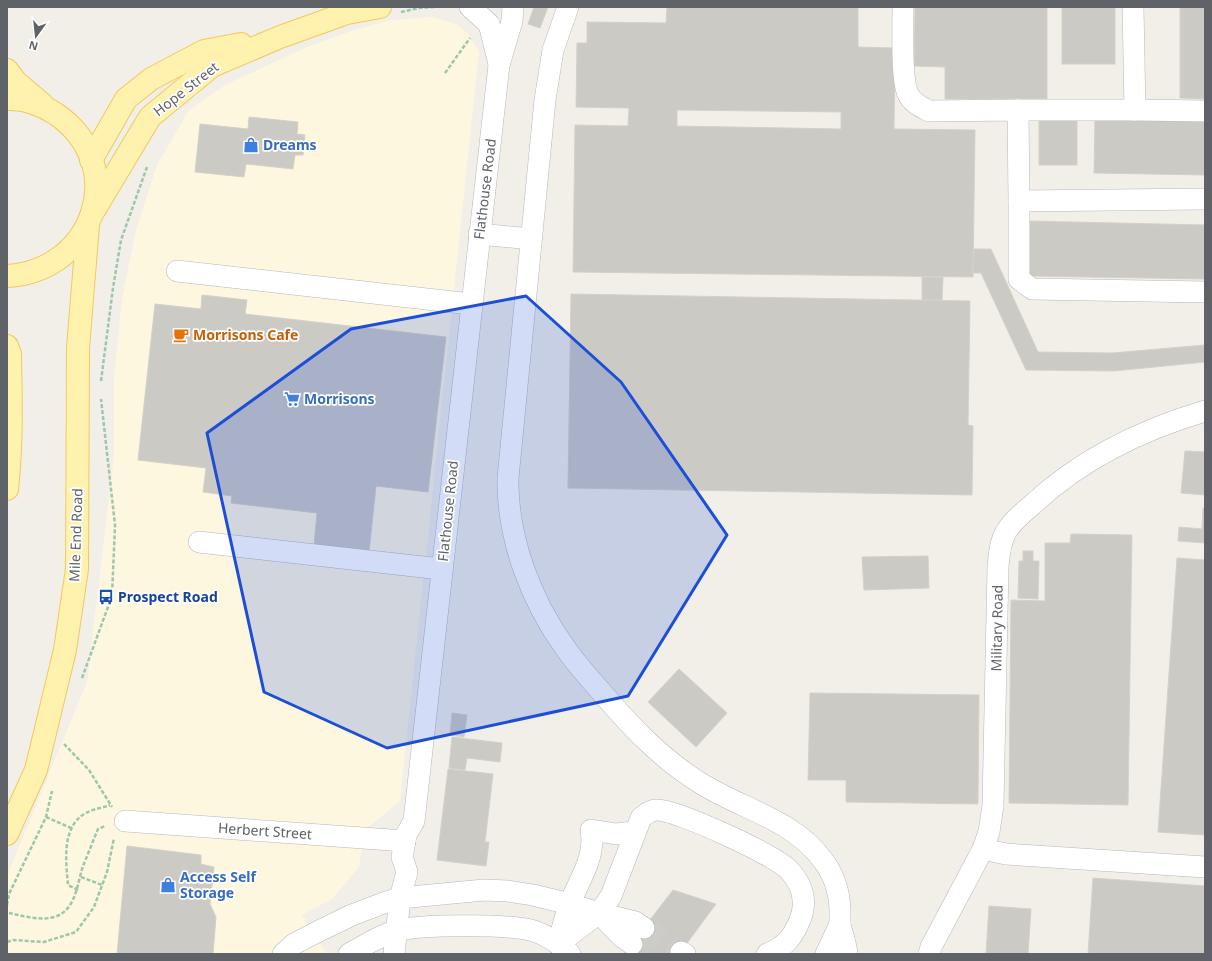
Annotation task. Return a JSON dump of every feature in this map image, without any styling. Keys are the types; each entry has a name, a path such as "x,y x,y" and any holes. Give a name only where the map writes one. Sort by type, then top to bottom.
{"main road":[{"name":"Hope Street","path":"7,276 21,275 40,270 58,261 73,248 150,117 212,66 280,37 346,13 389,10"},
{"name":"Hope Street","path":"91,160 126,99 151,79 204,51 280,37"},
{"name":"Mile End Road","path":"7,70 16,82 75,130 84,144 91,160 95,178 78,348 77,569 65,650 36,770 7,834"},
{"path":"7,99 30,102 49,109"},
{"path":"7,346 10,354 11,409 10,460 7,489"}],"street":[{"path":"470,7 489,24 500,65"},
{"path":"500,65 512,21 513,7"},
{"path":"568,7 557,37 549,72 531,239 508,487 516,539 533,592 555,632 574,661 616,709 656,750 671,763 703,785 788,828 818,854 831,874 838,892 840,924 846,943 847,954"},
{"path":"903,7 905,80 908,94 918,106 929,111 1135,110 1205,112"},
{"path":"1133,7 1135,110"},
{"name":"Flathouse Road","path":"394,954 400,898 406,872 402,857 406,835 414,821 471,304 500,65"},
{"path":"1018,110 1019,279 1032,288 1205,292"},
{"path":"1019,201 1205,199"},
{"path":"479,234 531,239"},
{"path":"177,271 471,304"},
{"name":"Military Road","path":"928,952 983,849 989,832 993,806 998,573 1000,553 1005,534 1012,524 1047,492 1103,453 1161,425 1205,411"},
{"path":"199,542 441,569"},
{"path":"567,951 599,913 611,896 634,832 641,818 648,812 655,810 664,811 714,830 783,865 794,877 804,894 803,911 789,941 779,950 768,954"},
{"name":"Herbert Street","path":"121,821 405,840"},
{"path":"567,951 570,904 592,855 593,841 591,830 603,833 634,832"},
{"path":"983,849 1006,854 1205,867"},
{"path":"283,954 294,944 352,915 400,898 473,891 495,890 523,893 570,904 634,922 644,928"},
{"path":"599,913 632,944"},
{"path":"826,954 840,924"},
{"path":"349,954 396,931 439,926 519,928 534,931 567,951"}],"path":[{"path":"389,10 434,7"},
{"path":"445,73 471,37 472,31"},
{"path":"101,382 113,288 121,240 149,162"},
{"path":"81,680 112,596 115,525 101,398"},
{"path":"62,751 66,737"},
{"path":"7,942 13,940 44,942 76,932 94,907 107,872 121,821 125,813 116,812 110,805 89,770 64,744"},
{"path":"7,905 10,894 46,817 53,788"},
{"path":"78,890 68,885 66,868 68,837 71,828 85,813 110,805"},
{"path":"46,817 71,828"},
{"path":"9,913 39,918 55,917 66,910 78,890 83,868 98,829 121,821"},
{"path":"81,877 102,885"}],"highlighted area":[{"path":"526,296 621,382 727,535 628,696 387,748 264,692 207,433 351,329"}],"shaded area":[{"path":"432,17 456,24 467,33 479,52 400,801 365,830 359,867 332,899 302,915 327,954 7,954 7,876 87,682 114,456 114,377 122,298 136,230 157,165 189,110 227,84 312,45 357,29 392,20"}],"building":[{"path":"534,7 548,7 540,28 528,24"},
{"path":"667,7 858,7 858,47 895,48 894,129 975,130 973,277 573,272 575,125 628,126 629,108 576,107 577,43 587,43 587,22 666,23","holes":["677,110 841,112 841,129 677,126"]},
{"path":"915,7 1047,7 1047,99 945,99 945,67 914,66"},
{"path":"1062,7 1115,7 1115,64 1062,64"},
{"path":"1180,7 1205,7 1205,99 1180,98"},
{"path":"1095,116 1205,117 1205,175 1094,173"},
{"name":"Dreams","path":"249,117 298,122 297,134 305,135 303,155 295,155 293,169 246,164 244,177 195,172 200,124 248,129"},
{"path":"1039,118 1077,118 1077,165 1039,165"},
{"path":"1029,221 1205,225 1205,279 1028,276"},
{"path":"974,249 991,249 1038,352 1112,353 1205,345 1205,362 1114,371 1026,370 981,273 973,273"},
{"path":"922,277 943,277 942,300 922,300"},
{"path":"571,294 970,301 968,425 973,426 972,495 568,488"},
{"name":"Morrisons","path":"202,295 247,300 245,314 446,337 428,492 376,486 369,552 314,546 317,513 231,503 232,496 203,492 206,468 138,460 155,304 201,309"},
{"path":"1185,451 1205,452 1205,495 1181,493"},
{"path":"1203,508 1205,508 1205,543 1178,541 1179,527 1202,529"},
{"path":"1071,534 1132,535 1128,805 1009,803 1011,600 1045,601 1045,543 1070,543"},
{"path":"1023,551 1033,551 1033,561 1039,561 1038,599 1018,598 1019,561 1023,561"},
{"path":"928,556 929,588 864,590 862,557"},
{"path":"1177,558 1205,560 1205,835 1158,832"},
{"path":"679,669 727,713 696,747 648,702"},
{"path":"810,693 979,695 978,804 846,802 846,780 808,780"},
{"path":"452,713 467,715 464,737 450,735"},
{"path":"452,737 502,743 500,762 467,758 465,770 449,768"},
{"path":"448,769 493,774 485,842 489,842 486,866 437,860"},
{"name":"Access Self Storage","path":"127,846 201,855 201,864 214,867 210,904 216,917 213,954 117,954"},
{"path":"1093,878 1205,886 1205,954 1088,954"},
{"path":"673,890 716,904 679,954 624,954"},
{"path":"989,906 1031,909 1028,954 986,954"}],"tunnel":[{"path":"644,928 681,952"},
{"path":"632,944 644,954"}],"place":[{"name":"Dreams","path":"251,145"},
{"name":"Morrisons Cafe","path":"181,335"},
{"name":"Morrisons","path":"292,399"},
{"name":"Prospect Road","path":"106,597"},
{"name":"Access Self Storage","path":"168,885"}]}
